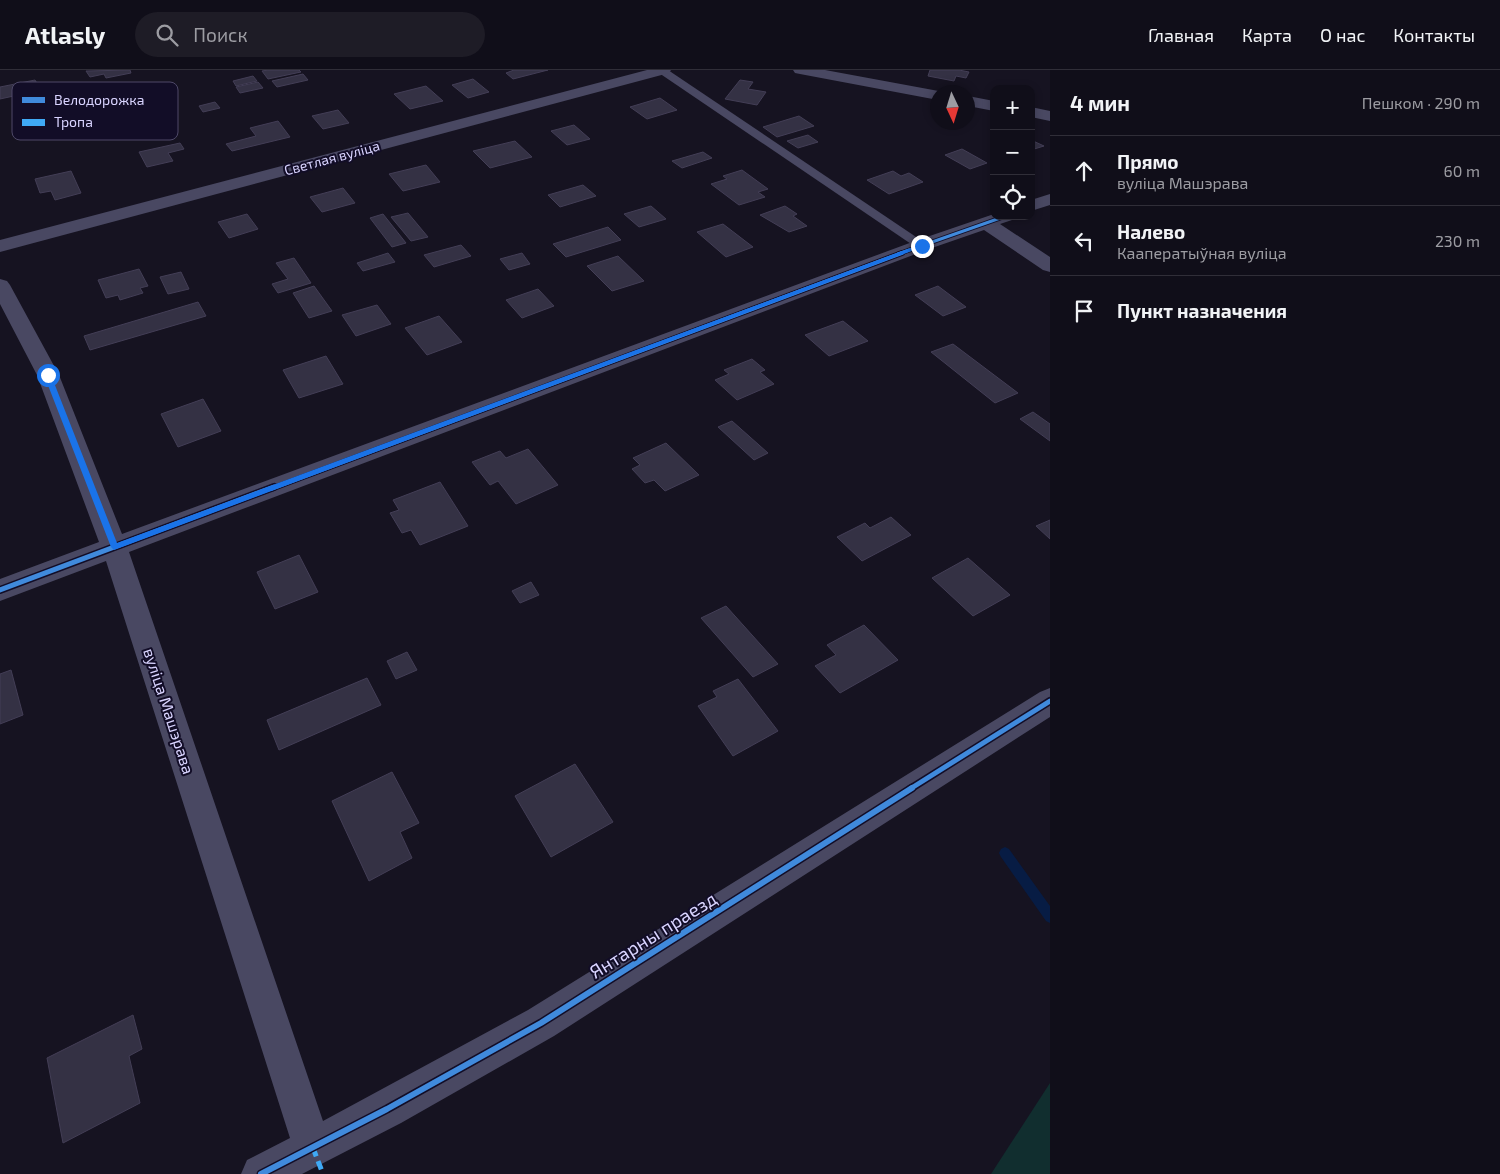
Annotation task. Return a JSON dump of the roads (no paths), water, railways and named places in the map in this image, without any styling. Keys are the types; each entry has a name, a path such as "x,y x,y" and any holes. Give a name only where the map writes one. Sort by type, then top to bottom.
{"street":[{"name":"Светлая вуліца","path":"0,246 664,70"},
{"path":"800,70 930,94"},
{"path":"975,102 990,105"},
{"path":"1035,113 1050,116"},
{"path":"1035,205 1050,199"},
{"path":"0,590 922,246 997,220 1050,266"},
{"name":"вуліца Машэрава","path":"0,285 48,375 114,547 313,1148"},
{"name":"Янтарны праезд","path":"261,1174 387,1110 540,1024 1050,701"}],"lane":[{"path":"664,70 922,246"}],"waterway":[{"path":"1005,853 1050,917"}]}
